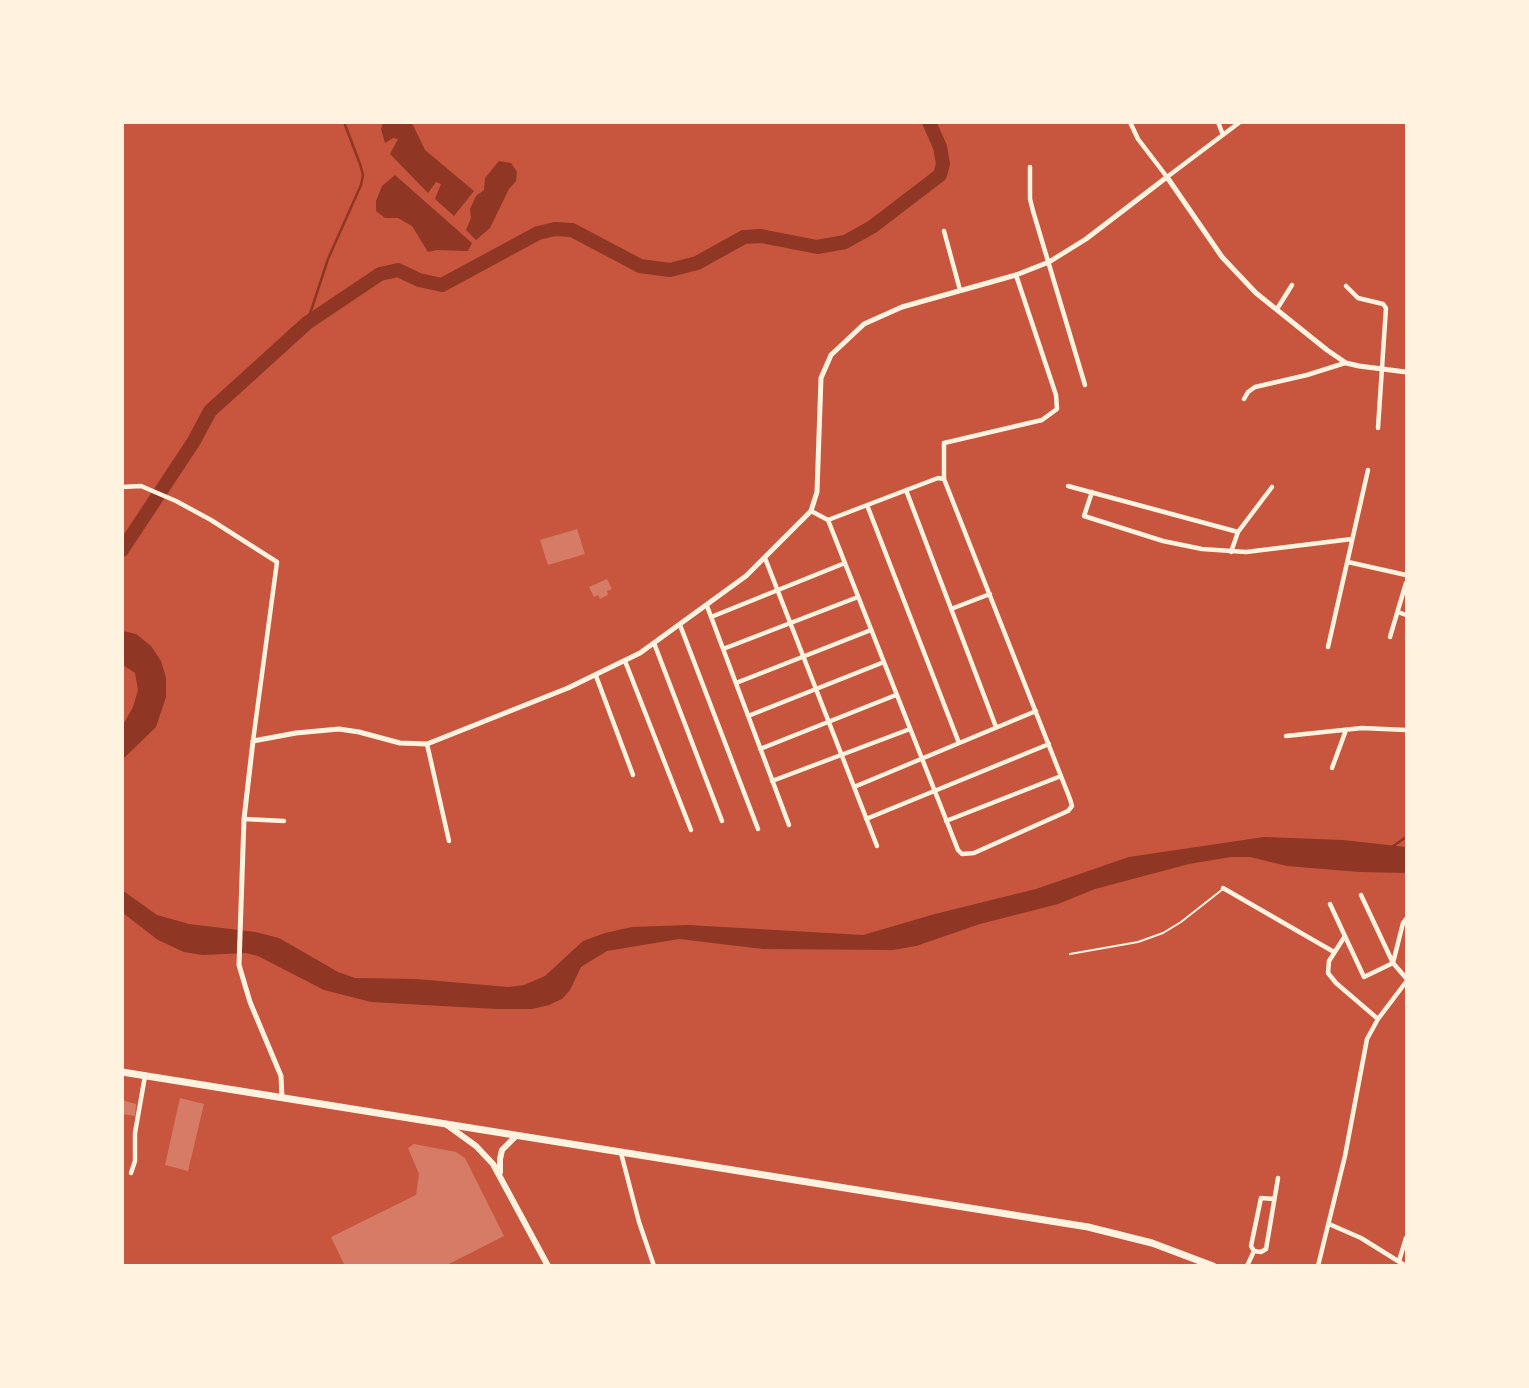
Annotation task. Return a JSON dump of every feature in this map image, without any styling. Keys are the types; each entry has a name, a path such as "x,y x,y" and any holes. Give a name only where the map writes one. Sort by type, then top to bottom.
{"highway":[{"path":"122,1072 1088,1227 1152,1243 1209,1265"}],"main road":[{"path":"447,1125 476,1146 500,1174 548,1265"},
{"path":"500,1174 502,1150 516,1136"}],"street":[{"path":"1130,122 1138,139 1234,271 1346,363"},
{"path":"1218,122 1224,135"},
{"path":"253,741 340,729 400,743 427,744 625,662 707,606 765,558 811,511 817,492 821,378 831,355 855,331 872,319 902,307 1016,275 1049,262 1086,239 1240,122"},
{"path":"1030,167 1030,199 1085,385"},
{"path":"944,231 960,290"},
{"path":"811,511 828,520 958,850 962,854 974,853 1071,809 1049,744 944,479 944,443 1042,420 1057,409 1056,395 1016,275"},
{"path":"1277,309 1292,285"},
{"path":"1346,286 1358,298 1383,304 1386,308 1378,428"},
{"path":"1244,399 1248,391 1255,387 1346,363 1406,372"},
{"path":"1328,647 1368,470"},
{"path":"828,520 938,478 944,479"},
{"path":"1068,486 1238,532"},
{"path":"122,487 145,487 176,501 276,562 244,819 239,956 244,987 281,1076 282,1098"},
{"path":"1231,552 1238,532 1272,487"},
{"path":"906,490 996,727"},
{"path":"1092,492 1084,516 1163,541 1202,550 1260,551 1352,539"},
{"path":"867,505 959,743"},
{"path":"765,558 877,846"},
{"path":"1348,562 1406,575"},
{"path":"711,617 845,563"},
{"path":"1390,637 1406,583"},
{"path":"951,609 990,594"},
{"path":"723,649 858,597"},
{"path":"707,606 789,825"},
{"path":"1398,612 1406,615"},
{"path":"680,625 758,829"},
{"path":"736,683 871,630"},
{"path":"654,643 722,821"},
{"path":"625,662 691,830"},
{"path":"748,716 884,662"},
{"path":"596,676 633,775"},
{"path":"760,749 897,695"},
{"path":"854,787 1036,711"},
{"path":"1286,736 1379,727 1406,730"},
{"path":"772,781 910,729"},
{"path":"1332,768 1346,730"},
{"path":"427,744 449,841"},
{"path":"866,819 1049,744"},
{"path":"946,821 1061,776"},
{"path":"244,819 284,821"},
{"path":"1223,888 1334,952"},
{"path":"1318,1265 1345,1156 1370,1029 1406,980 1393,962 1361,895"},
{"path":"1331,904 1364,977 1393,962 1406,919"},
{"path":"1345,936 1327,967 1331,978 1378,1018"},
{"path":"131,1173 135,1161 135,1133 145,1076"},
{"path":"621,1153 639,1222 654,1265"},
{"path":"1254,1251 1261,1252 1266,1249 1278,1178"},
{"path":"1254,1251 1251,1247 1261,1198 1274,1199"},
{"path":"1329,1224 1361,1238 1406,1265"},
{"path":"1399,1261 1406,1238"},
{"path":"1247,1265 1254,1251"}],"lane":[{"path":"1070,954 1125,945 1163,933 1223,888"}],"shaded area":[{"path":"383,123 413,125 425,150 474,191 454,216 435,199 441,184 436,182 428,193 390,154 398,139 393,138 385,143 381,129"},
{"path":"499,161 511,163 517,172 516,181 509,189 490,228 476,240 466,230 471,218 470,209 476,196 484,190 485,178"},
{"path":"395,175 472,243 468,251 428,252 412,226 398,218 385,218 376,211 376,201 382,186"},
{"path":"123,631 136,634 151,646 161,661 166,678 166,697 156,727 123,759 123,725 133,707 138,690 135,673 123,665"},
{"path":"1264,837 1343,840 1406,847 1406,873 1287,866 1250,857 1231,857 1189,864 1095,889 1058,904 980,924 916,946 893,950 763,949 679,939 607,951 581,967 570,990 562,999 532,1009 371,1002 324,990 258,956 246,953 202,955 184,952 158,940 123,913 122,890 157,915 189,924 255,932 279,938 338,972 355,978 416,979 508,987 524,985 545,976 583,941 632,927 688,925 863,935 1036,889 1129,857"}],"building":[{"path":"577,529 585,554 548,565 540,540"},
{"path":"607,579 612,589 607,591 608,595 600,599 598,595 594,597 589,587"},
{"path":"180,1098 204,1104 188,1171 165,1165"},
{"path":"122,1100 136,1104 135,1116 122,1114"},
{"path":"414,1144 456,1152 465,1158 504,1236 445,1266 345,1266 331,1237 416,1195 419,1174 408,1148"}],"waterway":[{"path":"307,323 328,259 363,175 344,122"},
{"path":"122,550 194,441 210,411 307,323 380,274 398,270 419,280 442,285 538,233 555,229 572,230 640,266 670,270 697,263 744,237 761,236 817,247 845,242 872,227 940,175 943,164 940,147 929,122"},
{"path":"1392,847 1406,837"}]}
